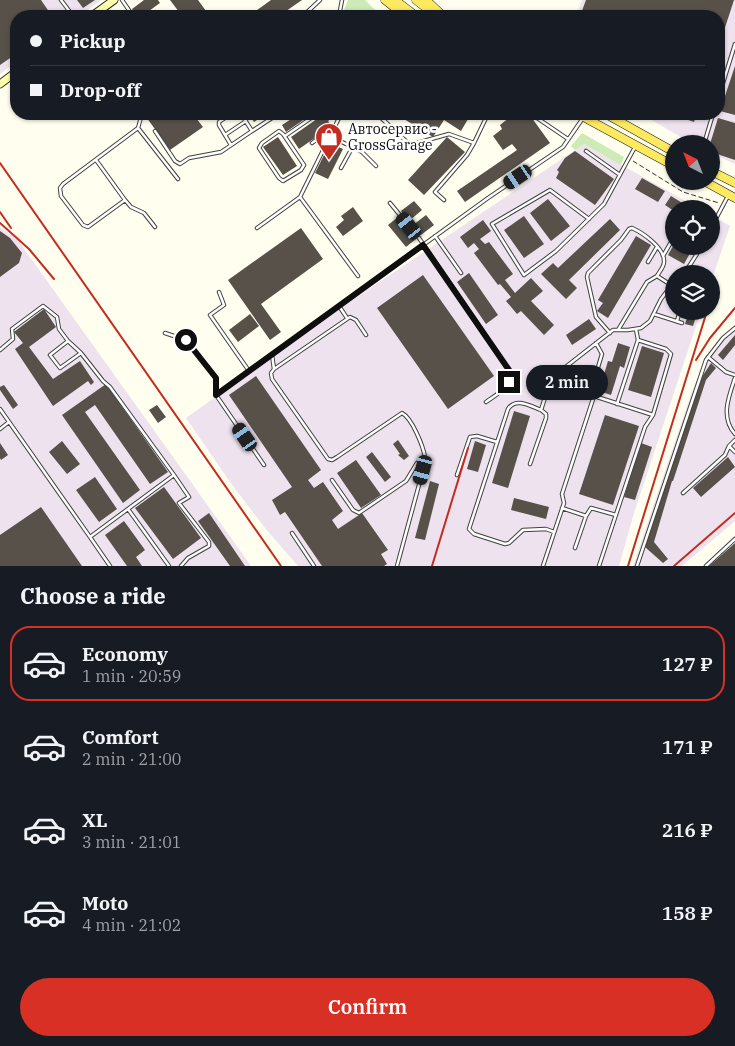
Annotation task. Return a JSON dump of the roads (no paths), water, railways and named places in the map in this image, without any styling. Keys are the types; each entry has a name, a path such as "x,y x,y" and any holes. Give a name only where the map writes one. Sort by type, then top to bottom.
{"main road":[{"path":"100,10 114,0"},
{"path":"385,0 398,10"},
{"path":"395,0 408,10"},
{"path":"416,0 429,10"},
{"path":"426,0 436,10"},
{"path":"590,120 665,161"},
{"path":"617,120 665,147"},
{"path":"720,176 735,183"},
{"path":"720,190 732,196"}],"lane":[{"path":"310,10 320,0"},
{"path":"725,76 735,44"},
{"path":"125,200 88,228 61,196 60,188 138,128 140,120"},
{"path":"222,120 219,122 219,125 232,145"},
{"path":"155,131 175,161 180,164 189,158 221,152 269,120"},
{"path":"285,136 308,120"},
{"path":"257,228 300,196 338,120"},
{"path":"383,120 409,144 448,134 474,143"},
{"path":"444,200 435,192 467,156 485,120"},
{"path":"540,120 568,139"},
{"path":"216,395 435,236 563,147 578,120"},
{"path":"707,135 711,120"},
{"path":"225,135 246,121 252,131"},
{"path":"138,128 178,179"},
{"path":"279,131 285,136 304,164 300,170 283,181 258,148 279,131"},
{"path":"312,143 323,135 330,136 362,152 376,166"},
{"path":"589,219 550,190 492,224 524,275 556,251 589,219 604,204 636,146"},
{"path":"341,168 352,148"},
{"path":"586,151 620,175"},
{"path":"96,160 131,207 144,213 155,227"},
{"path":"300,196 358,276"},
{"path":"720,214 732,196"},
{"path":"390,203 419,238 509,370 511,376 504,389 486,402"},
{"path":"610,333 596,317 587,282 588,273 632,228 652,239 663,256 664,262 657,276 647,282 618,330"},
{"path":"435,236 461,273"},
{"path":"648,262 657,247"},
{"path":"657,276 665,280"},
{"path":"219,292 224,305 210,315 250,371"},
{"path":"541,410 554,376 613,330 641,328 650,321 665,293"},
{"path":"0,350 13,339 12,329 43,306 57,317 59,329 110,387 189,497 179,504 209,542 209,546 188,558 181,566"},
{"path":"339,306 347,318"},
{"path":"654,314 682,323"},
{"path":"366,335 353,318 347,318 271,372 272,379 328,459 332,460 337,457 402,413 408,416 425,457 397,566"},
{"path":"637,566 708,357 723,338 735,328"},
{"path":"617,404 638,340 636,329"},
{"path":"165,334 186,340 216,378 216,395 264,465"},
{"path":"599,566 645,427 652,416 671,354 666,349 638,340"},
{"path":"68,341 50,355 60,368 80,353"},
{"path":"543,566 564,503 562,494 594,396 592,386 602,354 596,343"},
{"path":"272,355 274,369"},
{"path":"708,357 726,372 735,376 726,406 730,428 735,434"},
{"path":"594,396 652,416"},
{"path":"530,464 546,414 541,410 518,402 513,403 508,409 497,442 470,525 471,532 505,544 509,543 523,530 546,529 554,532"},
{"path":"0,409 110,566"},
{"path":"0,429 9,422"},
{"path":"457,475 470,437 477,436 497,442"},
{"path":"683,493 725,455 729,446 735,440"},
{"path":"729,446 735,452"},
{"path":"332,480 353,510 359,513 406,481 416,462 425,457"},
{"path":"90,537 174,476"},
{"path":"562,508 586,516"},
{"path":"575,548 586,516 591,508 616,515"},
{"path":"128,509 169,566"},
{"path":"292,533 314,566"},
{"path":"706,566 735,539"}],"railway":[{"path":"0,163 281,566"},
{"path":"0,212 11,228"},
{"path":"0,223 29,249 54,279"},
{"path":"696,360 710,338 735,308"},
{"path":"628,566 704,320"},
{"path":"432,566 468,448"},
{"path":"674,566 735,513"}],"place":[{"name":"Автосервис - GrossGarage","path":"329,161"}]}
